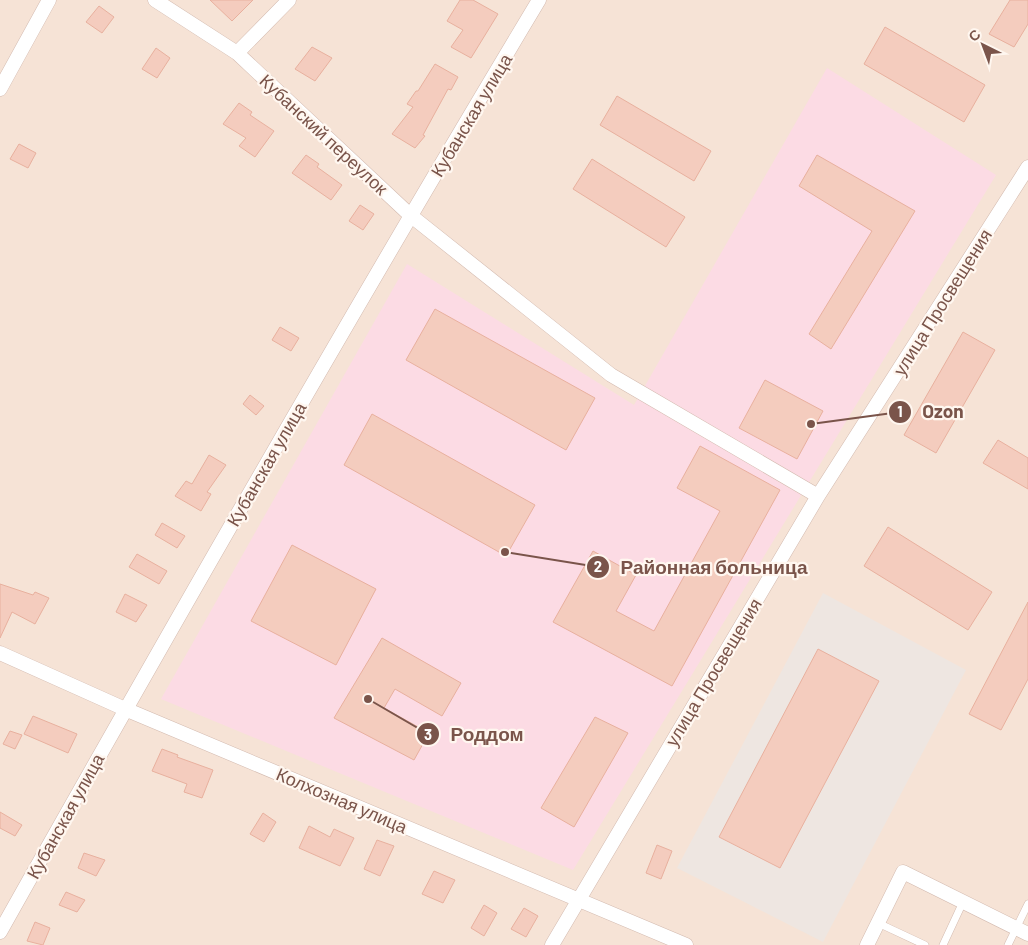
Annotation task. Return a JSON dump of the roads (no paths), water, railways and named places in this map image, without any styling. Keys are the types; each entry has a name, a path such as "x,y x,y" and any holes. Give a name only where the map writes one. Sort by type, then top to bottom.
{"street":[{"path":"0,89 49,0"},
{"name":"Кубанский переулок","path":"155,0 237,53 410,215 611,375 818,496"},
{"path":"237,53 289,0"},
{"name":"Кубанская улица","path":"0,932 125,709 410,215 540,0"},
{"name":"улица Просвещения","path":"552,945 818,496 1028,167"},
{"name":"Колхозная улица","path":"0,653 125,709 686,945"},
{"path":"867,945 903,872 1022,931"}],"lane":[{"path":"943,945 963,902"},
{"path":"1008,945 1022,931 1028,904"},
{"path":"878,923 926,945"}],"place":[{"name":"Ozon","path":"811,424"},
{"name":"Районная больница","path":"505,552"},
{"name":"Роддом","path":"368,699"}]}
